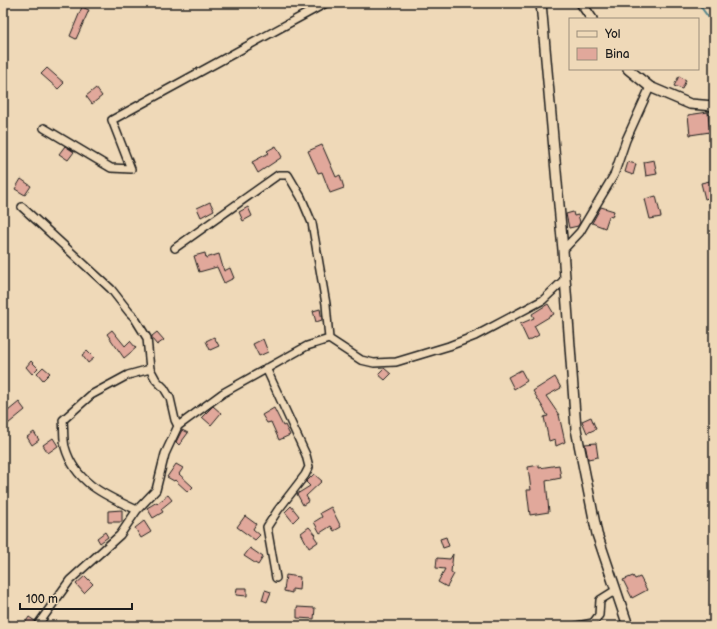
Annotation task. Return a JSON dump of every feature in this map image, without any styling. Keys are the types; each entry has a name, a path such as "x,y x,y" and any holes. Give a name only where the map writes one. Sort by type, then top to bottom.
{"street":[{"path":"44,128 111,168 131,168 112,120 326,3"},
{"path":"541,3 563,250 576,429 597,534 628,626"},
{"path":"581,3 591,18"},
{"path":"629,70 650,87 690,104 714,106"},
{"path":"563,250 580,232 614,176 626,140 650,87"},
{"path":"175,248 278,175 288,175 301,197 312,222 326,304 329,339"},
{"path":"22,206 111,289 134,317 147,338 150,369 156,380 164,388 170,398 175,420 178,426"},
{"path":"329,339 361,360 374,363 396,362 449,346 475,336 543,300 565,279"},
{"path":"37,626 70,580 120,534 137,510 156,490 165,454 178,426 223,393 266,368 307,346 329,339"},
{"path":"266,368 306,455 309,467 305,475 267,527 276,578"},
{"path":"137,510 105,496 86,482 74,466 65,447 63,420 91,395 128,376 150,369"},
{"path":"577,626 593,623 599,615 600,600 616,590"}],"building":[{"path":"82,7 89,10 76,39 70,36"},
{"path":"47,68 64,83 58,89 41,74"},
{"path":"679,76 686,80 682,89 674,86"},
{"path":"96,88 102,96 92,104 86,96"},
{"path":"708,112 710,132 690,135 688,115"},
{"path":"322,145 336,177 340,175 344,188 330,193 322,172 318,173 308,151"},
{"path":"65,146 74,152 68,160 59,154"},
{"path":"276,146 282,157 258,173 252,162 269,153 267,151"},
{"path":"654,160 657,174 646,176 644,162"},
{"path":"628,162 636,164 633,175 625,172"},
{"path":"21,179 31,186 25,195 15,189"},
{"path":"714,180 714,196 705,199 701,183"},
{"path":"656,196 661,217 650,219 645,199"},
{"path":"210,202 214,210 201,217 197,208"},
{"path":"248,207 252,216 243,221 239,212"},
{"path":"601,207 614,211 612,217 609,216 605,228 592,223"},
{"path":"573,212 574,216 578,215 580,222 578,226 569,228 566,214"},
{"path":"205,253 206,258 219,254 224,271 230,268 234,278 224,283 217,267 199,272 194,256"},
{"path":"548,304 554,314 534,326 539,335 528,341 520,324 534,318 532,314"},
{"path":"320,309 322,320 316,322 313,311"},
{"path":"112,330 125,346 130,341 136,348 124,358 107,334"},
{"path":"157,332 164,340 157,345 152,339 152,336"},
{"path":"214,337 219,346 210,350 206,341"},
{"path":"263,339 268,352 259,356 253,344"},
{"path":"87,351 94,358 88,363 82,355"},
{"path":"31,361 38,368 32,374 26,367"},
{"path":"43,367 50,373 43,380 37,373"},
{"path":"384,368 391,374 385,380 378,374"},
{"path":"521,370 527,381 514,389 508,377"},
{"path":"555,377 561,388 546,396 559,415 565,442 556,446 555,439 549,441 544,417 548,416 533,391"},
{"path":"19,402 25,410 3,428 3,415"},
{"path":"213,406 221,413 211,425 202,417"},
{"path":"274,408 283,426 285,425 290,435 279,440 271,422 267,423 262,415"},
{"path":"591,417 596,429 587,433 582,421"},
{"path":"182,430 188,433 179,445 176,442"},
{"path":"34,432 39,440 32,445 27,437"},
{"path":"53,438 58,446 48,453 43,445"},
{"path":"596,443 598,457 588,459 585,444"},
{"path":"176,464 183,468 179,474 193,487 188,492 175,480 174,481 167,477"},
{"path":"539,465 539,468 559,465 561,478 546,481 549,512 530,515 527,490 531,490 528,467"},
{"path":"314,474 322,481 306,496 309,501 303,505 297,494 310,486 306,482"},
{"path":"168,495 172,500 161,509 163,512 153,518 147,508 157,502 158,503"},
{"path":"291,506 299,516 293,522 285,512"},
{"path":"331,507 341,527 334,531 331,526 320,533 314,522 322,517 320,513"},
{"path":"122,510 122,522 108,522 108,511"},
{"path":"245,516 256,524 253,529 260,535 255,540 237,527"},
{"path":"144,521 151,532 141,538 135,528"},
{"path":"309,527 316,535 314,536 318,542 309,548 301,533"},
{"path":"105,532 108,537 100,543 97,538"},
{"path":"446,537 449,546 443,548 440,539"},
{"path":"250,548 263,557 258,565 244,556"},
{"path":"453,554 451,572 454,574 447,587 438,582 445,569 436,568 437,558 450,559"},
{"path":"286,575 300,577 299,590 292,589 292,593 284,591"},
{"path":"85,576 93,584 84,593 76,584"},
{"path":"633,576 635,579 640,577 647,590 632,598 623,580"},
{"path":"237,588 247,588 247,596 236,595"},
{"path":"265,590 271,592 267,602 262,600"},
{"path":"297,607 315,608 314,619 297,618"},
{"path":"29,617 35,621 32,626 23,626"}],"waterway":[{"path":"698,3 714,25"}]}
